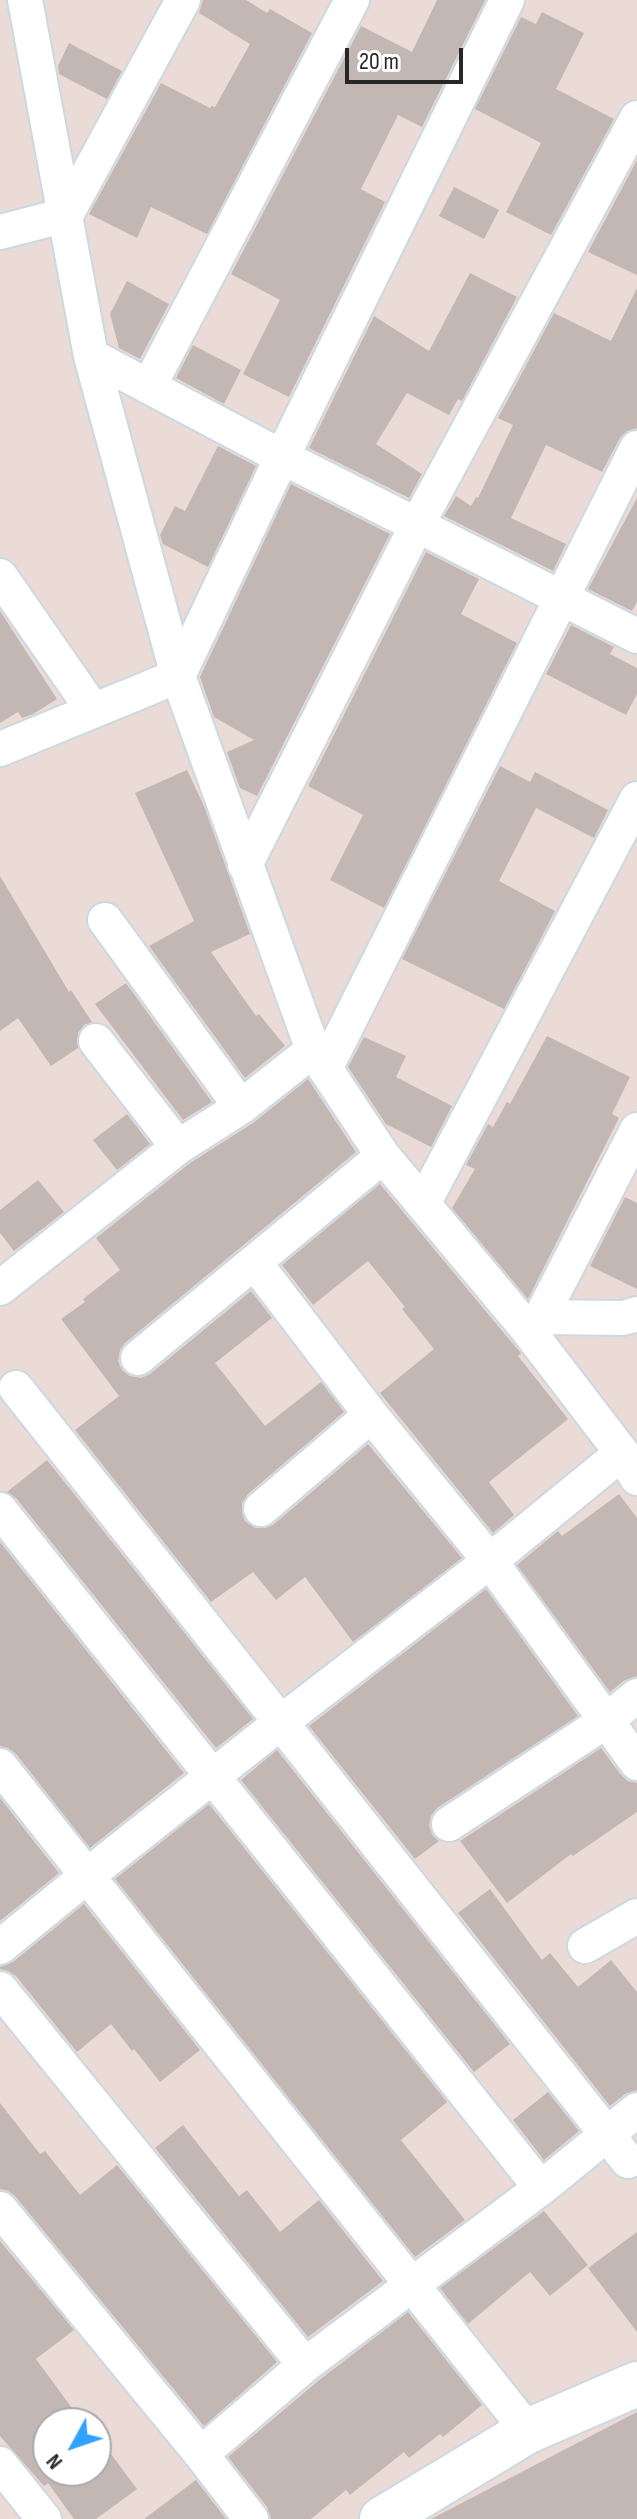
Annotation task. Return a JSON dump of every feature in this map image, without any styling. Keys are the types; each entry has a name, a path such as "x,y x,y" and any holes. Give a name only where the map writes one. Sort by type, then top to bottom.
{"street":[{"path":"0,1947 211,1777 490,1561 629,1466 532,1321 423,1204 383,1156 319,1059 245,865 178,676 91,356 25,0"},
{"path":"0,232 66,215 183,0"},
{"path":"149,386 352,0"},
{"path":"0,749 178,676 507,0"},
{"path":"245,865 417,525 637,118"},
{"path":"91,356 282,457 637,636"},
{"path":"0,1288 178,1147 319,1059 637,448"},
{"path":"0,576 93,710"},
{"path":"423,1204 637,799"},
{"path":"105,920 241,1107"},
{"path":"96,1041 178,1147"},
{"path":"532,1321 637,1130"},
{"path":"138,1358 383,1156"},
{"path":"255,1263 371,1415 490,1561 637,1763"},
{"path":"532,1321 623,1318 637,1314"},
{"path":"16,1388 628,2161"},
{"path":"261,1509 371,1415"},
{"path":"0,1510 541,2188"},
{"path":"449,1824 606,1721 637,1696"},
{"path":"0,1766 528,2431"},
{"path":"585,1946 637,1916"},
{"path":"0,1989 305,2365"},
{"path":"201,2454 305,2365 541,2188 637,2110"},
{"path":"0,2209 251,2519"},
{"path":"382,2519 528,2431 636,2385"},
{"path":"0,2464 44,2519"}],"building":[{"path":"203,0 246,0 267,13 270,9 312,33 207,234 151,207 137,238 89,214 161,83 210,108 215,107 250,44 199,13"},
{"path":"437,0 485,0 422,127 398,115 361,189 385,202 289,397 243,374 280,300 231,274 361,26 412,52"},
{"path":"542,12 584,33 556,89 614,119 551,235 506,212 541,143 475,109 521,17 536,24"},
{"path":"69,43 122,71 107,99 59,74 58,66"},
{"path":"637,160 637,275 588,252"},
{"path":"454,187 499,210 484,239 439,216"},
{"path":"470,273 517,297 462,401 458,399 449,415 407,393 376,444 422,474 409,498 309,448 374,316 429,351"},
{"path":"127,281 169,304 140,359 119,348 110,314"},
{"path":"637,288 637,428 627,431 620,438 602,472 546,445 511,518 566,544 553,571 444,516 456,496 471,506 478,498 513,425 498,418 554,313 611,341"},
{"path":"193,345 241,370 224,404 176,378"},
{"path":"218,446 256,466 208,567 163,544 160,535 175,506 185,511"},
{"path":"291,484 390,534 257,796 240,788 227,752 254,740 214,717 200,677"},
{"path":"637,498 637,602 632,611 588,589"},
{"path":"426,552 479,579 461,614 517,643 384,908 330,880 363,815 308,786"},
{"path":"0,611 57,699 33,714 22,718 18,712 0,723"},
{"path":"571,625 614,647 610,654 637,668 637,694 626,715 546,674"},
{"path":"500,766 530,782 535,772 608,810 594,838 536,808 499,881 555,911 504,1009 402,959"},
{"path":"187,770 204,806 250,934 211,952 256,1016 259,1014 285,1046 245,1078 149,946 194,921 135,793"},
{"path":"0,876 69,992 71,990 92,1022 84,1025 78,1033 78,1048 51,1066 18,1018 0,1031"},
{"path":"126,983 212,1102 183,1120 95,1004"},
{"path":"547,1036 630,1077 612,1114 619,1118 528,1299 452,1208 475,1169 466,1165 488,1124 493,1127 507,1102 510,1104"},
{"path":"364,1037 406,1056 396,1077 452,1106 431,1147 386,1124 348,1067"},
{"path":"308,1079 356,1152 125,1343 118,1361 122,1370 130,1376 141,1378 150,1374 251,1291 272,1318 215,1363 265,1426 321,1382 344,1412 248,1494 242,1503 245,1521 255,1528 273,1525 368,1444 462,1558 353,1642 305,1577 276,1600 253,1572 211,1602 75,1430 119,1396 61,1319 120,1270 96,1238 190,1163 253,1123"},
{"path":"127,1114 150,1144 117,1170 93,1140"},
{"path":"38,1180 64,1212 14,1251 0,1233 0,1210"},
{"path":"380,1184 521,1353 518,1356 568,1419 489,1482 514,1515 493,1533 380,1393 434,1349 402,1309 405,1307 368,1261 313,1305 282,1265"},
{"path":"625,1197 637,1203 637,1289 590,1266"},
{"path":"47,1460 253,1719 216,1748 16,1498 7,1492"},
{"path":"619,1494 637,1518 637,1676 625,1680 610,1692 517,1565 558,1531 562,1536"},
{"path":"0,1542 184,1773 90,1848 16,1754 0,1746"},
{"path":"486,1589 578,1716 437,1808 429,1826 439,1841 415,1859 309,1726"},
{"path":"601,1748 621,1775 637,1783 637,1812 573,1856 571,1854 507,1903 460,1841"},
{"path":"277,1750 510,2044 474,2072 241,1780"},
{"path":"0,1798 59,1873 0,1921"},
{"path":"209,1804 447,2102 401,2140 465,2220 415,2257 115,1879"},
{"path":"490,1889 542,1960 550,1953 578,1987 611,1960 637,1992 637,2090 625,2094 610,2106 458,1913"},
{"path":"84,1904 200,2050 160,2082 111,2024 77,2052 16,1976 0,1969 13,1962"},
{"path":"548,2092 579,2131 544,2160 513,2120"},
{"path":"0,2103 40,2154 45,2151 80,2195 117,2165 277,2362 204,2426 15,2196 0,2189"},
{"path":"183,2125 239,2196 247,2190 280,2232 319,2200 383,2281 308,2337 155,2148"},
{"path":"544,2211 588,2265 550,2296 530,2272 468,2324 440,2288"},
{"path":"637,2232 637,2332 588,2268"},
{"path":"0,2241 74,2330 36,2359 71,2407 32,2407 32,2472 0,2436"},
{"path":"408,2312 482,2405 443,2437 440,2434 409,2458 404,2452 350,2495 346,2490 311,2519 271,2519 267,2507 228,2457 318,2381"},
{"path":"637,2412 637,2519 431,2519"},
{"path":"112,2455 137,2489 96,2519 74,2519 51,2487 112,2487"},
{"path":"196,2480 226,2519 144,2519"}]}
